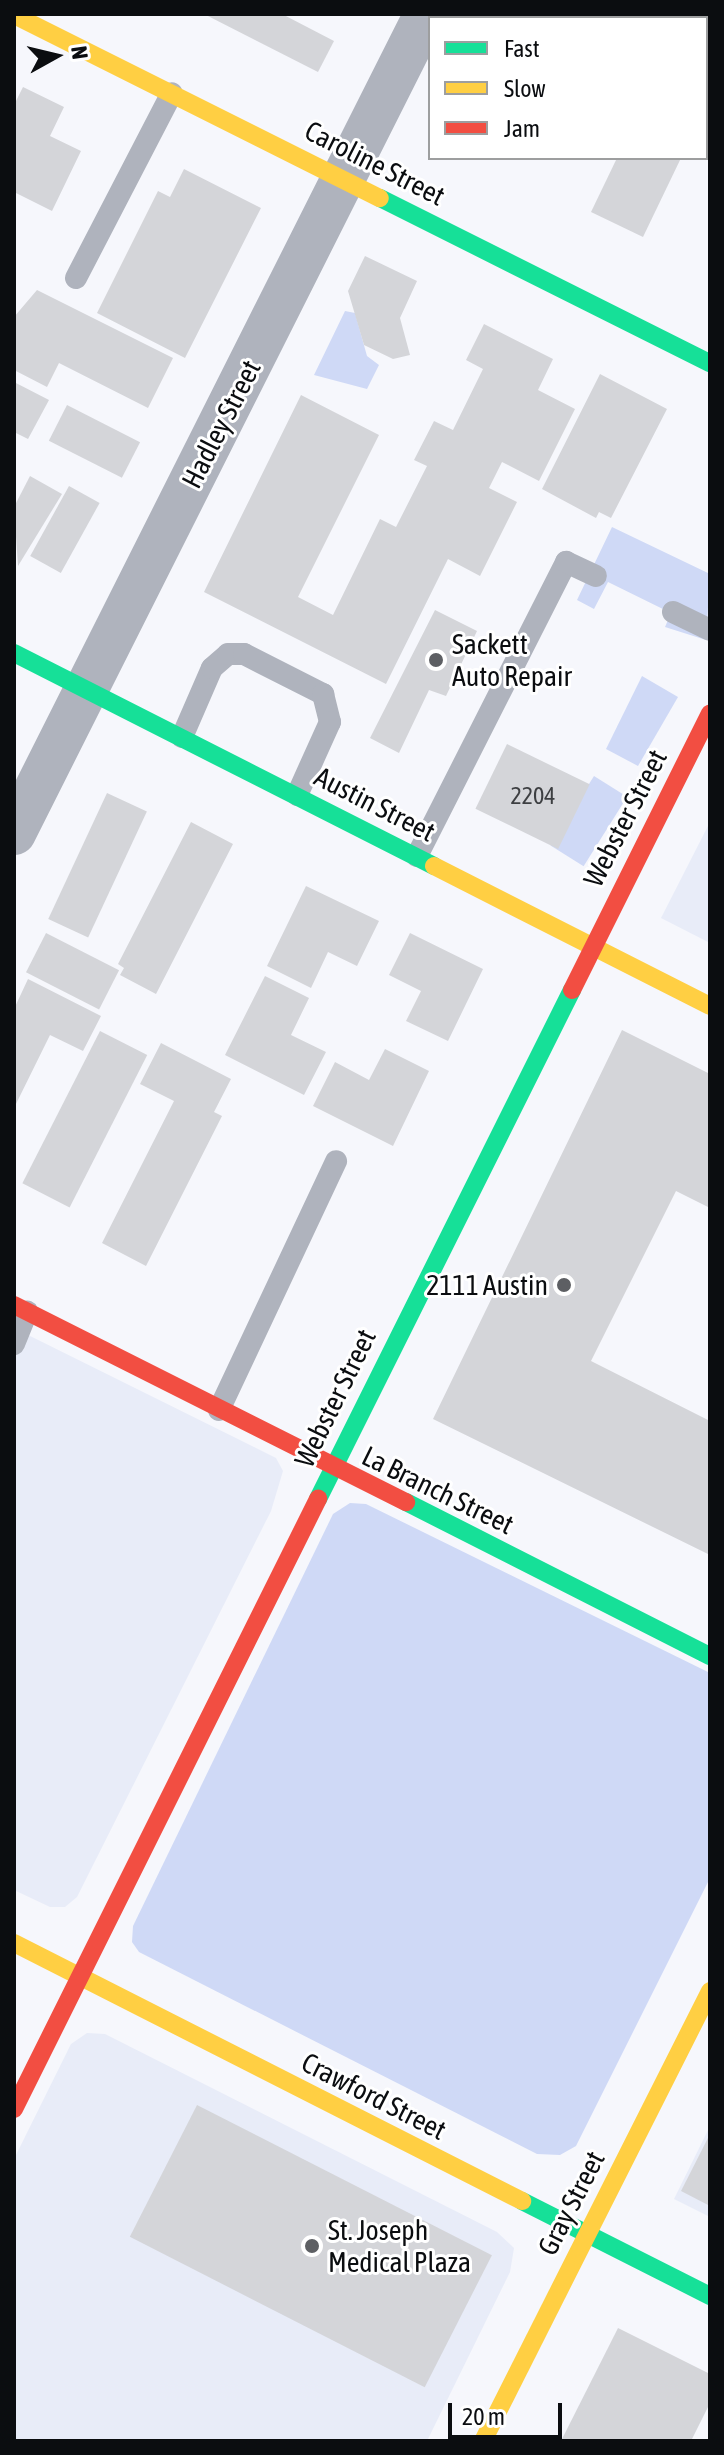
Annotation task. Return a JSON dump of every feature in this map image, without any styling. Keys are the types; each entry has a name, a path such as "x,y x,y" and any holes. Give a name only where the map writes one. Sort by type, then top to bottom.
{"street":[{"name":"Hadley Street","path":"14,833 426,14"},
{"name":"Caroline Street","path":"14,15 47,22 172,93 710,363"},
{"name":"Austin Street","path":"14,653 710,1006"},
{"name":"Webster Street","path":"14,2109 710,713"},
{"name":"La Branch Street","path":"21,1308 331,1468 710,1656"},
{"name":"Crawford Street","path":"14,1943 710,2296"},
{"name":"Gray Street","path":"483,2441 710,1991"}],"lane":[{"path":"76,278 172,93"},
{"path":"417,856 566,562 596,576"},
{"path":"673,612 710,630"},
{"path":"182,737 212,668 228,654 244,654 323,694 330,722 297,795"},
{"path":"219,1410 336,1161"},
{"path":"14,1344 21,1308"}],"shaded area":[{"path":"345,311 355,313 367,356 379,365 367,389 314,375"},
{"path":"612,527 710,574 706,640 665,627 671,613 608,582 594,609 577,600"},
{"path":"642,676 678,697 638,766 606,749"},
{"path":"594,776 627,797 584,866 551,846"},
{"path":"710,822 710,943 661,918"},
{"path":"14,1328 276,1458 283,1471 271,1511 77,1897 65,1907 50,1907 14,1890"},
{"path":"350,1503 366,1504 710,1673 710,1878 576,2146 560,2155 537,2154 139,1952 132,1942 133,1926 333,1514"},
{"path":"87,2033 105,2034 497,2232 514,2248 510,2272 427,2441 14,2441 14,2159 71,2044"},
{"path":"710,2126 710,2217 674,2199"}],"building":[{"path":"204,14 282,14 334,41 318,72"},
{"path":"23,87 64,107 50,136 81,151 52,211 14,192 14,105"},
{"path":"616,160 680,160 643,237 591,212"},
{"path":"184,169 261,208 185,358 97,313 158,191 170,197"},
{"path":"365,256 417,281 400,318 410,355 393,359 364,345 348,291"},
{"path":"37,290 173,358 148,408 59,363 47,387 14,370 14,317"},
{"path":"484,324 553,359 538,390 575,409 539,481 502,462 489,488 517,502 480,576 448,559 386,684 204,592 301,395 379,435 298,597 333,615 380,519 396,527 427,466 414,460 434,421 453,430 483,369 466,360"},
{"path":"600,374 667,409 611,518 599,512 596,518 542,489"},
{"path":"14,382 49,400 28,439 14,432"},
{"path":"67,405 140,442 122,478 49,441"},
{"path":"30,476 62,494 18,566 14,507"},
{"path":"69,486 100,503 61,573 30,556"},
{"name":"Sackett Auto Repair","path":"435,610 477,631 446,696 429,690 399,753 370,738"},
{"path":"507,744 590,784 558,849 475,809"},
{"path":"107,793 147,812 88,938 48,919"},
{"path":"191,822 233,844 156,994 120,975 124,968 118,964"},
{"path":"306,886 379,921 357,966 328,952 311,988 267,966"},
{"path":"46,933 119,970 99,1009 26,972"},
{"path":"410,933 483,969 448,1041 406,1021 421,991 389,975"},
{"path":"265,976 309,998 291,1035 326,1052 304,1095 225,1055"},
{"path":"28,979 101,1016 83,1051 50,1035 14,1108 14,1009"},
{"name":"2111 Austin","path":"622,1030 710,1074 710,1208 676,1191 591,1361 710,1421 710,1555 433,1419"},
{"path":"100,1031 147,1055 70,1207 22,1183"},
{"path":"161,1043 231,1079 214,1112 222,1116 146,1266 102,1243 174,1101 140,1084"},
{"path":"385,1049 429,1071 393,1146 313,1106 335,1062 369,1080"},
{"name":"St. Joseph Medical Plaza","path":"197,2105 492,2255 425,2387 130,2237"},
{"path":"710,2134 710,2206 681,2191"},
{"path":"618,2328 710,2374 710,2403 691,2441 561,2441"}],"traffic: fast":[{"path":"380,198 710,363"},
{"path":"14,653 434,866"},
{"path":"318,1499 572,990"},
{"path":"406,1502 710,1656"},
{"path":"522,2201 710,2296"}],"traffic: slow":[{"path":"14,15 380,198"},
{"path":"434,866 710,1006"},
{"path":"14,1943 522,2201"},
{"path":"483,2441 710,1991"}],"traffic: jam":[{"path":"572,990 710,713"},
{"path":"14,1305 406,1502"},
{"path":"14,2109 318,1499"}],"place":[{"name":"Sackett Auto Repair","path":"436,660"},
{"name":"2111 Austin","path":"564,1285"},
{"name":"St. Joseph Medical Plaza","path":"312,2246"}]}
